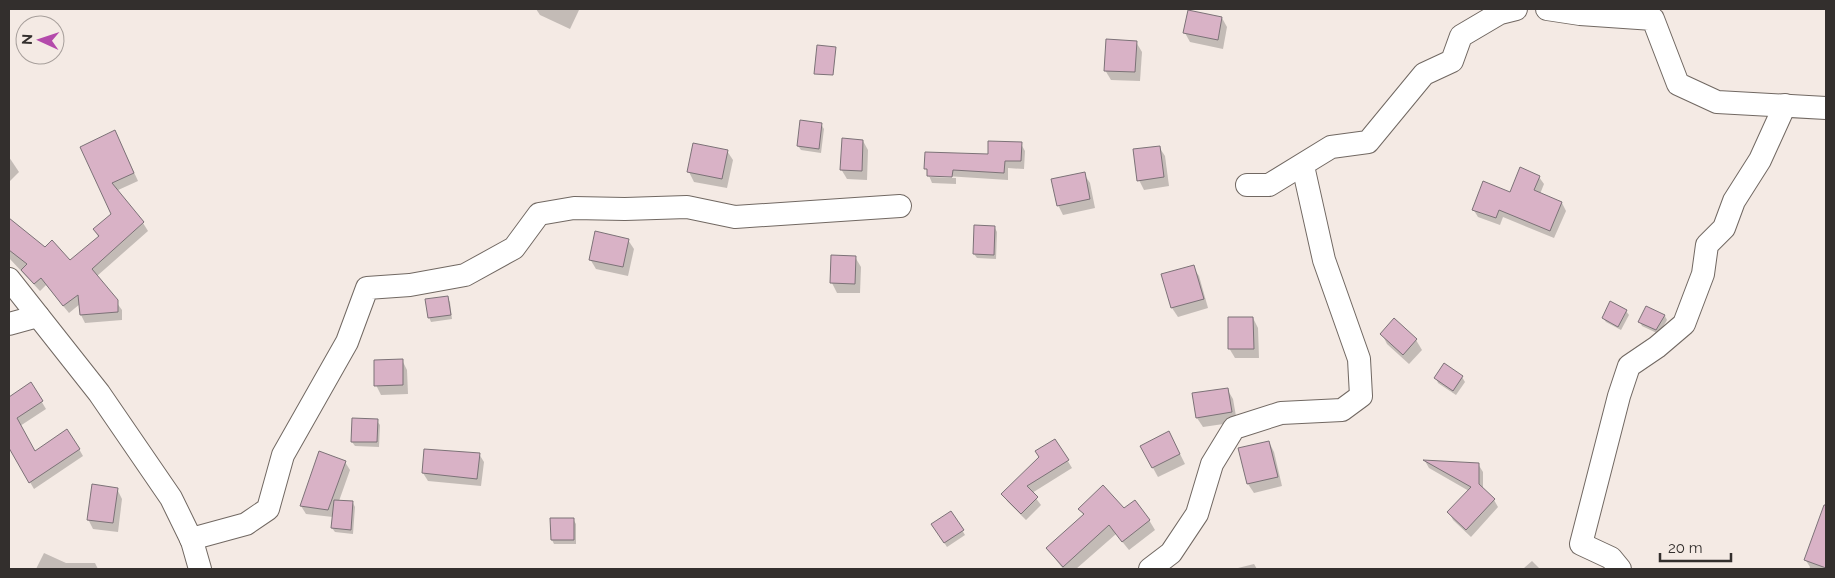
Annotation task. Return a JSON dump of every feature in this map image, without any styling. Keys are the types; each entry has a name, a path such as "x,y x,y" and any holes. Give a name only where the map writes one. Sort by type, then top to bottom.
{"street":[{"path":"1247,185 1269,185 1303,166 1331,147 1368,142 1424,74 1452,61 1461,36 1500,13 1516,9"},
{"path":"1547,9 1580,14 1659,14 1678,84 1717,102 1826,108"},
{"path":"1620,569 1611,558 1581,544 1612,420 1629,366 1657,347 1684,324 1703,274 1707,246 1724,228 1734,201 1760,160 1785,105"},
{"path":"1150,569 1172,553 1198,514 1212,464 1234,428 1281,413 1342,410 1361,396 1359,359 1324,260 1303,166"},
{"path":"191,540 246,524 268,509 283,455 347,342 367,288 410,285 465,275 514,248 538,214 574,208 687,207 736,217 900,206"},
{"path":"9,279 99,393 171,498 191,540 200,569"},
{"path":"9,324 38,316"}],"building":[{"path":"1188,10 1222,17 1218,40 1183,33"},
{"path":"1106,39 1137,41 1135,72 1104,71"},
{"path":"817,45 836,47 833,75 814,74"},
{"path":"800,120 822,123 819,149 797,146"},
{"path":"115,130 134,173 112,183 144,222 92,269 118,300 118,312 80,315 78,295 63,306 41,278 34,284 21,270 27,264 9,250 9,218 45,247 52,240 70,260 99,236 93,229 111,214 80,147"},
{"path":"842,138 863,140 862,171 840,170"},
{"path":"988,141 1022,142 1021,161 1005,161 1004,173 953,170 952,177 927,176 927,169 924,169 925,152 988,154"},
{"path":"693,143 728,150 722,179 687,172"},
{"path":"1160,146 1164,177 1137,181 1133,149"},
{"path":"1520,167 1540,176 1534,190 1562,202 1550,231 1499,210 1496,218 1472,210 1483,181 1510,192"},
{"path":"1085,172 1090,199 1057,206 1051,179"},
{"path":"974,225 995,226 994,255 973,254"},
{"path":"595,231 629,239 623,267 589,260"},
{"path":"831,255 856,256 855,284 830,283"},
{"path":"1194,265 1204,299 1171,308 1161,274"},
{"path":"448,296 451,315 428,318 425,299"},
{"path":"1610,301 1627,310 1618,327 1602,318"},
{"path":"1646,306 1665,315 1656,330 1638,322"},
{"path":"1228,317 1253,317 1254,349 1228,349"},
{"path":"1394,318 1417,339 1403,355 1380,334"},
{"path":"403,359 403,385 374,386 374,360"},
{"path":"1444,363 1463,376 1453,391 1434,378"},
{"path":"31,382 43,401 17,418 35,451 67,429 80,449 29,483 9,448 9,397"},
{"path":"1228,388 1232,412 1196,418 1192,393"},
{"path":"352,418 378,419 377,442 351,442"},
{"path":"1169,431 1180,454 1152,468 1140,446"},
{"path":"1055,439 1069,460 1027,486 1038,497 1021,514 1001,494 1039,457 1035,451"},
{"path":"1269,441 1278,477 1247,484 1238,448"},
{"path":"424,449 480,453 477,479 422,473"},
{"path":"319,451 346,461 328,510 300,506"},
{"path":"1423,460 1479,463 1479,484 1495,499 1466,530 1447,512 1471,487"},
{"path":"92,484 118,488 113,523 87,520"},
{"path":"1103,485 1124,508 1135,500 1150,520 1122,542 1109,525 1063,567 1046,548 1084,514 1078,509"},
{"path":"334,500 353,501 351,530 331,528"},
{"path":"1824,505 1826,505 1826,568 1804,560"},
{"path":"951,511 964,530 944,543 931,524"},
{"path":"550,518 574,518 574,540 551,540"}]}
